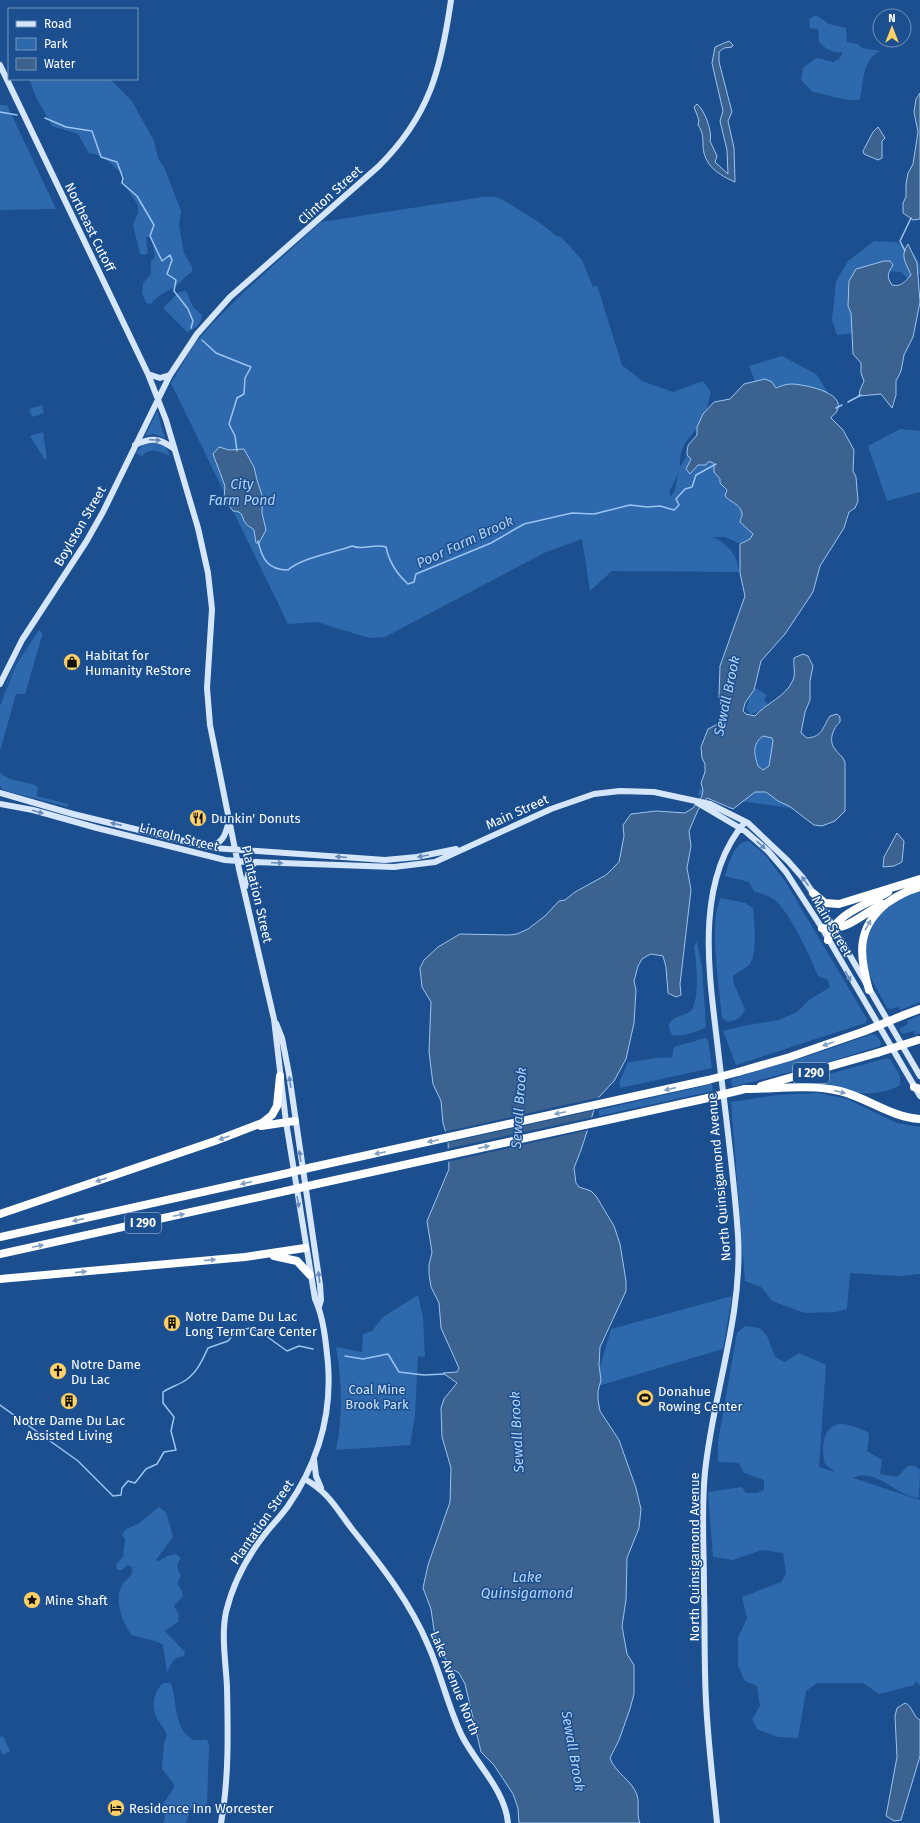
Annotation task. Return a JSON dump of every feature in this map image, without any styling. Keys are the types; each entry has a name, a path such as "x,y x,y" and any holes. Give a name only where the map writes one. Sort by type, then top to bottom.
{"highway":[{"path":"813,893 826,903 839,904 920,879"},
{"path":"828,940 832,929 852,911 907,883"},
{"path":"822,928 832,929 846,926 897,896 920,887"},
{"path":"869,990 862,961 862,942 865,932 877,912 897,896"},
{"name":"I 290","path":"0,1237 708,1080 797,1054 865,1031 920,1008"},
{"name":"I 290","path":"0,1254 708,1098 802,1076 919,1040"},
{"path":"247,1130 268,1119 275,1110 279,1098 280,1076"},
{"path":"745,1089 829,1089 858,1098 897,1116 920,1119"},
{"path":"897,1116 914,1116 920,1112"},
{"path":"0,1214 247,1130 274,1123 295,1121"},
{"path":"0,1279 251,1256 305,1248"},
{"path":"251,1256 292,1258 304,1266 310,1275"}],"main road":[{"name":"Clinton Street","path":"170,375 197,334 230,297 361,183 396,149 414,123 433,86 443,50 451,0"},
{"name":"Northeast Cutoff","path":"0,65 148,374 158,399"},
{"path":"148,374 160,378 170,375"},
{"name":"Boylston Street","path":"0,684 22,640 89,536 106,505 170,375"},
{"name":"Plantation Street","path":"158,399 198,528 208,573 212,615 208,667 208,709 244,890 274,1019 286,1122 305,1248 315,1299 319,1307 327,1356 328,1396 324,1424 314,1459 305,1479 287,1508 262,1538 247,1560 236,1581 226,1614 225,1638 228,1736 226,1783 221,1823"},
{"path":"136,445 154,438 161,440 172,448"},
{"name":"Main Street","path":"406,866 435,862 552,809 594,794 634,790 662,793 708,806 745,822 788,861 813,893 832,929 920,1076"},
{"name":"Lincoln Street","path":"0,793 96,820 211,847 360,859 402,859"},
{"name":"Lincoln Street","path":"0,804 33,810 94,828 205,856 256,862 364,867 406,866"},
{"name":"Main Street","path":"708,806 740,828 768,851 786,872 822,928 917,1088 920,1096"},
{"path":"71,821 73,814"},
{"path":"211,847 218,844 225,837 229,819"},
{"path":"94,828 96,820"},
{"name":"North Quinsigamond Avenue","path":"717,1823 706,1689 704,1487 709,1448 736,1298 738,1252 733,1179 708,946 710,911 717,879 727,852 740,828 745,822"},
{"name":"Main Street","path":"402,859 433,855 471,845"},
{"path":"244,890 250,866 256,862"},
{"name":"Plantation Street","path":"274,1019 282,1038 315,1246 321,1300 319,1307"},
{"path":"305,1248 315,1246"},
{"path":"314,1459 316,1476 322,1490"},
{"path":"305,1479 322,1490"},
{"name":"Lake Avenue North","path":"322,1490 373,1555 393,1583 418,1623 429,1647 459,1728 476,1760 500,1793 508,1823"}],"green space":[{"path":"816,15 829,24 846,28 847,42 858,44 862,48 880,51 872,57 866,66 860,99 851,100 813,92 801,80 803,68 815,59 819,58 833,62 839,59 842,54 842,52 829,50 819,42 818,29 810,28 809,19"},
{"path":"29,80 111,80 132,101 154,141 158,158 165,169 181,211 179,225 184,253 192,267 192,272 177,285 163,293 151,304 146,303 142,293 143,283 151,274 151,261 155,257 151,237 147,237 146,239 148,253 145,255 140,254 133,225 138,213 138,205 123,183 125,176 102,156 89,153 78,134 52,126 36,97"},
{"path":"0,105 7,105 56,209 0,210"},
{"path":"483,197 496,197 507,202 543,225 555,235 561,237 582,260 593,287 597,285 622,365 642,381 673,392 703,381 711,392 706,414 703,420 687,441 681,452 680,467 687,455 691,459 693,472 698,465 706,465 708,462 712,462 725,489 728,499 735,503 741,510 743,515 740,520 753,534 750,539 740,544 725,537 712,537 723,543 731,551 737,561 739,572 612,571 590,591 582,539 544,553 385,637 370,638 317,622 288,624 171,383 195,343 212,324 245,291 321,222","holes":["678,473 675,490 671,496 669,493"]},
{"path":"874,241 896,242 915,255 920,266 920,273 913,284 901,272 887,271 857,333 837,335 832,320 836,281 848,261"},
{"path":"186,291 193,307 202,315 198,326 187,332 163,308 179,292"},
{"path":"782,356 816,374 829,394 756,384 749,366"},
{"path":"42,405 44,413 32,417 29,409"},
{"path":"157,411 165,438 154,434 145,436"},
{"path":"900,429 920,431 920,492 887,501 868,446"},
{"path":"43,432 47,458 45,460 30,436"},
{"path":"153,441 166,446 170,456 156,451 149,451 142,456 136,453 143,444"},
{"path":"37,629 15,664 0,702 14,664"},
{"path":"39,630 42,633 42,636 25,694 16,694 0,751 0,706 16,665"},
{"path":"756,688 767,695 764,700 768,704 761,711 751,714 746,709 750,697"},
{"path":"763,736 772,738 773,741 769,766 763,770 758,766 755,750 757,742"},
{"path":"0,772 4,776 13,780 29,783 38,787 37,796 68,804 68,807 6,791 0,787"},
{"path":"709,787 763,788 804,810 698,795 699,789"},
{"path":"749,841 765,855 785,881 867,1019 866,1023 736,1065 723,1031 779,1020 797,1012 809,1000 830,987 828,980 818,976 795,927 777,902 754,891 749,882 725,876 730,860 736,849 739,845"},
{"path":"920,889 920,1002 900,1010 898,1007 892,1009 887,1008 868,973 864,951 871,922 889,904"},
{"path":"721,898 745,903 753,908 755,929 754,954 752,960 749,965 733,976 734,984 745,1009 742,1015 728,1022 722,1018 716,956 715,922 717,908"},
{"path":"697,942 702,967 706,1027 690,1034 672,1035 669,1028 672,1020 690,1011 693,1008 695,1001 697,977 694,946"},
{"path":"920,1015 920,1033 915,1035 914,1031 902,1034 899,1029 908,1024 907,1021"},
{"path":"873,1034 877,1036 881,1042 880,1046 822,1064 732,1087 731,1079 811,1055"},
{"path":"705,1038 708,1040 712,1068 620,1088 619,1083 628,1062 655,1058 672,1058 674,1047"},
{"path":"887,1058 890,1059 900,1076 900,1085 889,1090 876,1093 851,1093 800,1084 800,1082"},
{"path":"712,1084 713,1091 599,1116 599,1110"},
{"path":"818,1093 847,1099 897,1123 920,1127 920,1274 900,1276 850,1273 847,1309 836,1312 805,1313 772,1301 761,1287 745,1281 731,1102 777,1095"},
{"name":"Coal Mine Brook Park","path":"418,1295 423,1317 425,1357 418,1356 415,1416 410,1445 336,1450 340,1425 341,1398 340,1372 336,1347 362,1352 363,1334 372,1331 383,1317"},
{"path":"732,1296 723,1349 598,1386 600,1367 611,1329"},
{"path":"745,1326 760,1328 767,1336 775,1357 785,1362 799,1353 826,1365 819,1467 835,1472 825,1464 823,1452 824,1440 826,1434 834,1426 847,1424 868,1432 869,1437 867,1451 882,1460 880,1474 897,1477 908,1466 915,1466 920,1470 919,1498 903,1493 870,1476 853,1478 920,1500 920,1686 916,1681 914,1685 879,1694 863,1683 817,1683 806,1691 798,1738 778,1737 757,1729 752,1719 760,1706 757,1686 745,1681 738,1666 738,1637 747,1618 742,1597 781,1582 786,1574 783,1553 762,1550 733,1560 713,1557 708,1492 742,1487 746,1493 757,1493 764,1490 764,1480 744,1473 739,1463 718,1462 718,1442 737,1333"},
{"path":"159,1507 166,1512 173,1537 156,1560 159,1561 167,1556 176,1554 181,1558 177,1566 181,1575 177,1584 181,1589 183,1596 174,1606 179,1615 178,1622 165,1631 185,1652 184,1656 174,1660 167,1672 163,1645 158,1642 132,1635 125,1625 120,1611 119,1597 122,1585 132,1573 132,1567 128,1565 122,1570 117,1570 116,1564 123,1557 125,1539 122,1535 126,1529 138,1524"},
{"path":"698,1626 702,1626 702,1638 700,1639 696,1635"},
{"path":"164,1683 170,1683 172,1686 177,1716 182,1729 193,1740 207,1740 209,1745 207,1804 204,1808 191,1808 186,1823 163,1823 165,1818 163,1804 174,1788 174,1784 162,1769 164,1743 167,1735 155,1714 154,1709 155,1694"},
{"path":"3,1736 10,1751 3,1755 0,1749 0,1737"}],"water":[{"path":"729,41 733,45 732,47 724,48 719,52 719,62 732,112 728,121 734,148 735,182 718,173 706,159 702,133 698,125 699,120 694,107 697,104 700,107 707,121 711,137 710,141 717,156 715,162 728,174 727,150 720,121 723,111 712,63 715,47"},
{"path":"920,93 920,219 913,220 903,213 903,203 906,197 908,173 913,164 918,132 914,112 916,99"},
{"path":"878,127 885,138 882,141 882,158 878,160 864,154 863,151 873,132"},
{"path":"908,244 917,263 920,302 913,337 904,355 901,371 896,381 896,395 892,408 881,394 859,396 864,381 861,373 861,363 853,354 851,313 848,306 849,281 856,269 884,261 890,261 893,265 888,275 890,282 892,285 903,283 911,275 904,259 904,252"},
{"name":"Lake Quinsigamond","path":"765,379 772,382 776,388 787,384 797,384 822,390 830,394 836,399 838,404 836,412 831,418 843,430 854,450 853,471 856,477 858,501 855,508 849,512 844,528 820,566 813,592 785,634 761,661 754,690 745,703 743,711 746,714 755,716 786,691 793,680 794,658 803,654 808,656 813,666 810,681 810,700 805,712 801,733 807,738 816,736 822,730 830,716 837,714 840,717 840,722 832,735 832,742 833,746 845,762 845,811 835,821 822,826 814,825 789,806 778,801 766,792 755,792 733,809 707,798 698,810 689,831 691,846 687,868 691,890 680,984 681,995 676,997 668,993 666,967 663,956 651,954 642,959 638,966 634,981 636,990 634,1023 626,1059 614,1081 598,1098 574,1168 576,1183 579,1187 591,1191 596,1196 614,1226 620,1244 626,1281 626,1291 600,1347 599,1365 601,1380 598,1391 598,1400 600,1411 619,1440 636,1488 641,1509 639,1528 627,1558 626,1600 622,1626 627,1654 634,1665 634,1694 619,1740 610,1758 612,1763 635,1790 638,1798 638,1816 640,1823 519,1823 518,1808 513,1794 494,1765 481,1752 465,1684 459,1673 452,1669 436,1644 431,1609 423,1588 428,1565 450,1502 451,1468 442,1437 441,1408 444,1399 457,1383 443,1373 457,1372 459,1368 441,1328 439,1303 431,1287 429,1274 429,1265 432,1252 427,1221 449,1169 448,1140 443,1123 441,1101 433,1084 429,1052 431,1002 422,987 420,968 424,960 438,947 460,934 509,935 517,934 528,929 545,916 559,901 565,900 575,892 606,875 619,862 624,836 623,825 631,814 656,811 685,813 693,808 702,796 703,790 701,783 705,772 705,764 702,758 701,747 708,729 720,723 725,718 719,697 720,666 745,596 740,573 740,544 750,539 753,534 740,522 742,514 739,507 725,496 727,490 720,483 720,479 714,472 714,464 712,462 708,462 706,465 698,465 690,474 686,469 691,459 687,455 687,451 689,444 697,435 697,427 703,414 714,402 730,399 744,384","holes":["763,736 772,738 773,741 769,766 763,770 758,766 755,753 757,742"]},
{"name":"City Farm Pond","path":"219,447 229,450 244,449 254,467 262,495 262,513 266,530 259,543 256,543 254,530 246,524 241,513 233,511 224,499 225,486 213,454"},
{"path":"897,833 904,841 902,862 894,866 883,867 884,857"},
{"path":"905,1703 910,1706 915,1716 920,1720 920,1756 901,1820 894,1821 886,1816 897,1757 895,1716 897,1708"}],"pier":[{"path":"601,1097 595,1110 446,1143 443,1132"},
{"path":"593,1117 589,1130 447,1162 446,1149"}],"waterway":[{"name":"Poor Farm Brook","path":"0,112 17,115"},
{"name":"Poor Farm Brook","path":"45,118 66,127 92,131 101,157 117,162 123,178 122,183 137,196 154,225 150,236 162,261 170,255 172,260 167,274 176,280 174,291 188,309 193,321 191,328"},
{"name":"Sewall Brook","path":"905,251 900,241 911,218"},
{"name":"Poor Farm Brook","path":"202,340 216,353 251,367 245,378 244,394 237,398 229,424 235,436 237,451"},
{"name":"Sewall Brook","path":"848,402 861,395"},
{"name":"Sewall Brook","path":"836,408 842,405"},
{"name":"Poor Farm Brook","path":"258,541 264,558 271,566 288,570 301,562 352,546 360,548 377,546 386,547 389,558 394,567 408,584 414,582 416,574 491,543 524,524 572,513 594,514 630,505 647,507 660,506 674,510 679,505 676,499 685,489 692,487 696,475 716,464"},
{"path":"0,1405 78,1461 113,1496 121,1495 122,1488 128,1481 135,1483 146,1469 157,1464 164,1452 176,1450 171,1431 174,1417 163,1403 163,1392 190,1377 199,1366 208,1348 228,1341 237,1331 250,1328 262,1333 287,1351 299,1346 313,1349"},
{"path":"345,1356 363,1359 388,1354 399,1372 424,1375 444,1374"}],"place":[{"name":"Habitat for Humanity ReStore","path":"72,662"},
{"name":"Dunkin' Donuts","path":"198,818"},
{"name":"Notre Dame Du Lac Long Term Care Center","path":"172,1323"},
{"name":"Notre Dame Du Lac","path":"58,1371"},
{"name":"Donahue Rowing Center","path":"645,1398"},
{"name":"Notre Dame Du Lac Assisted Living","path":"69,1401"},
{"name":"Mine Shaft","path":"32,1600"},
{"name":"Residence Inn Worcester","path":"116,1808"}]}
